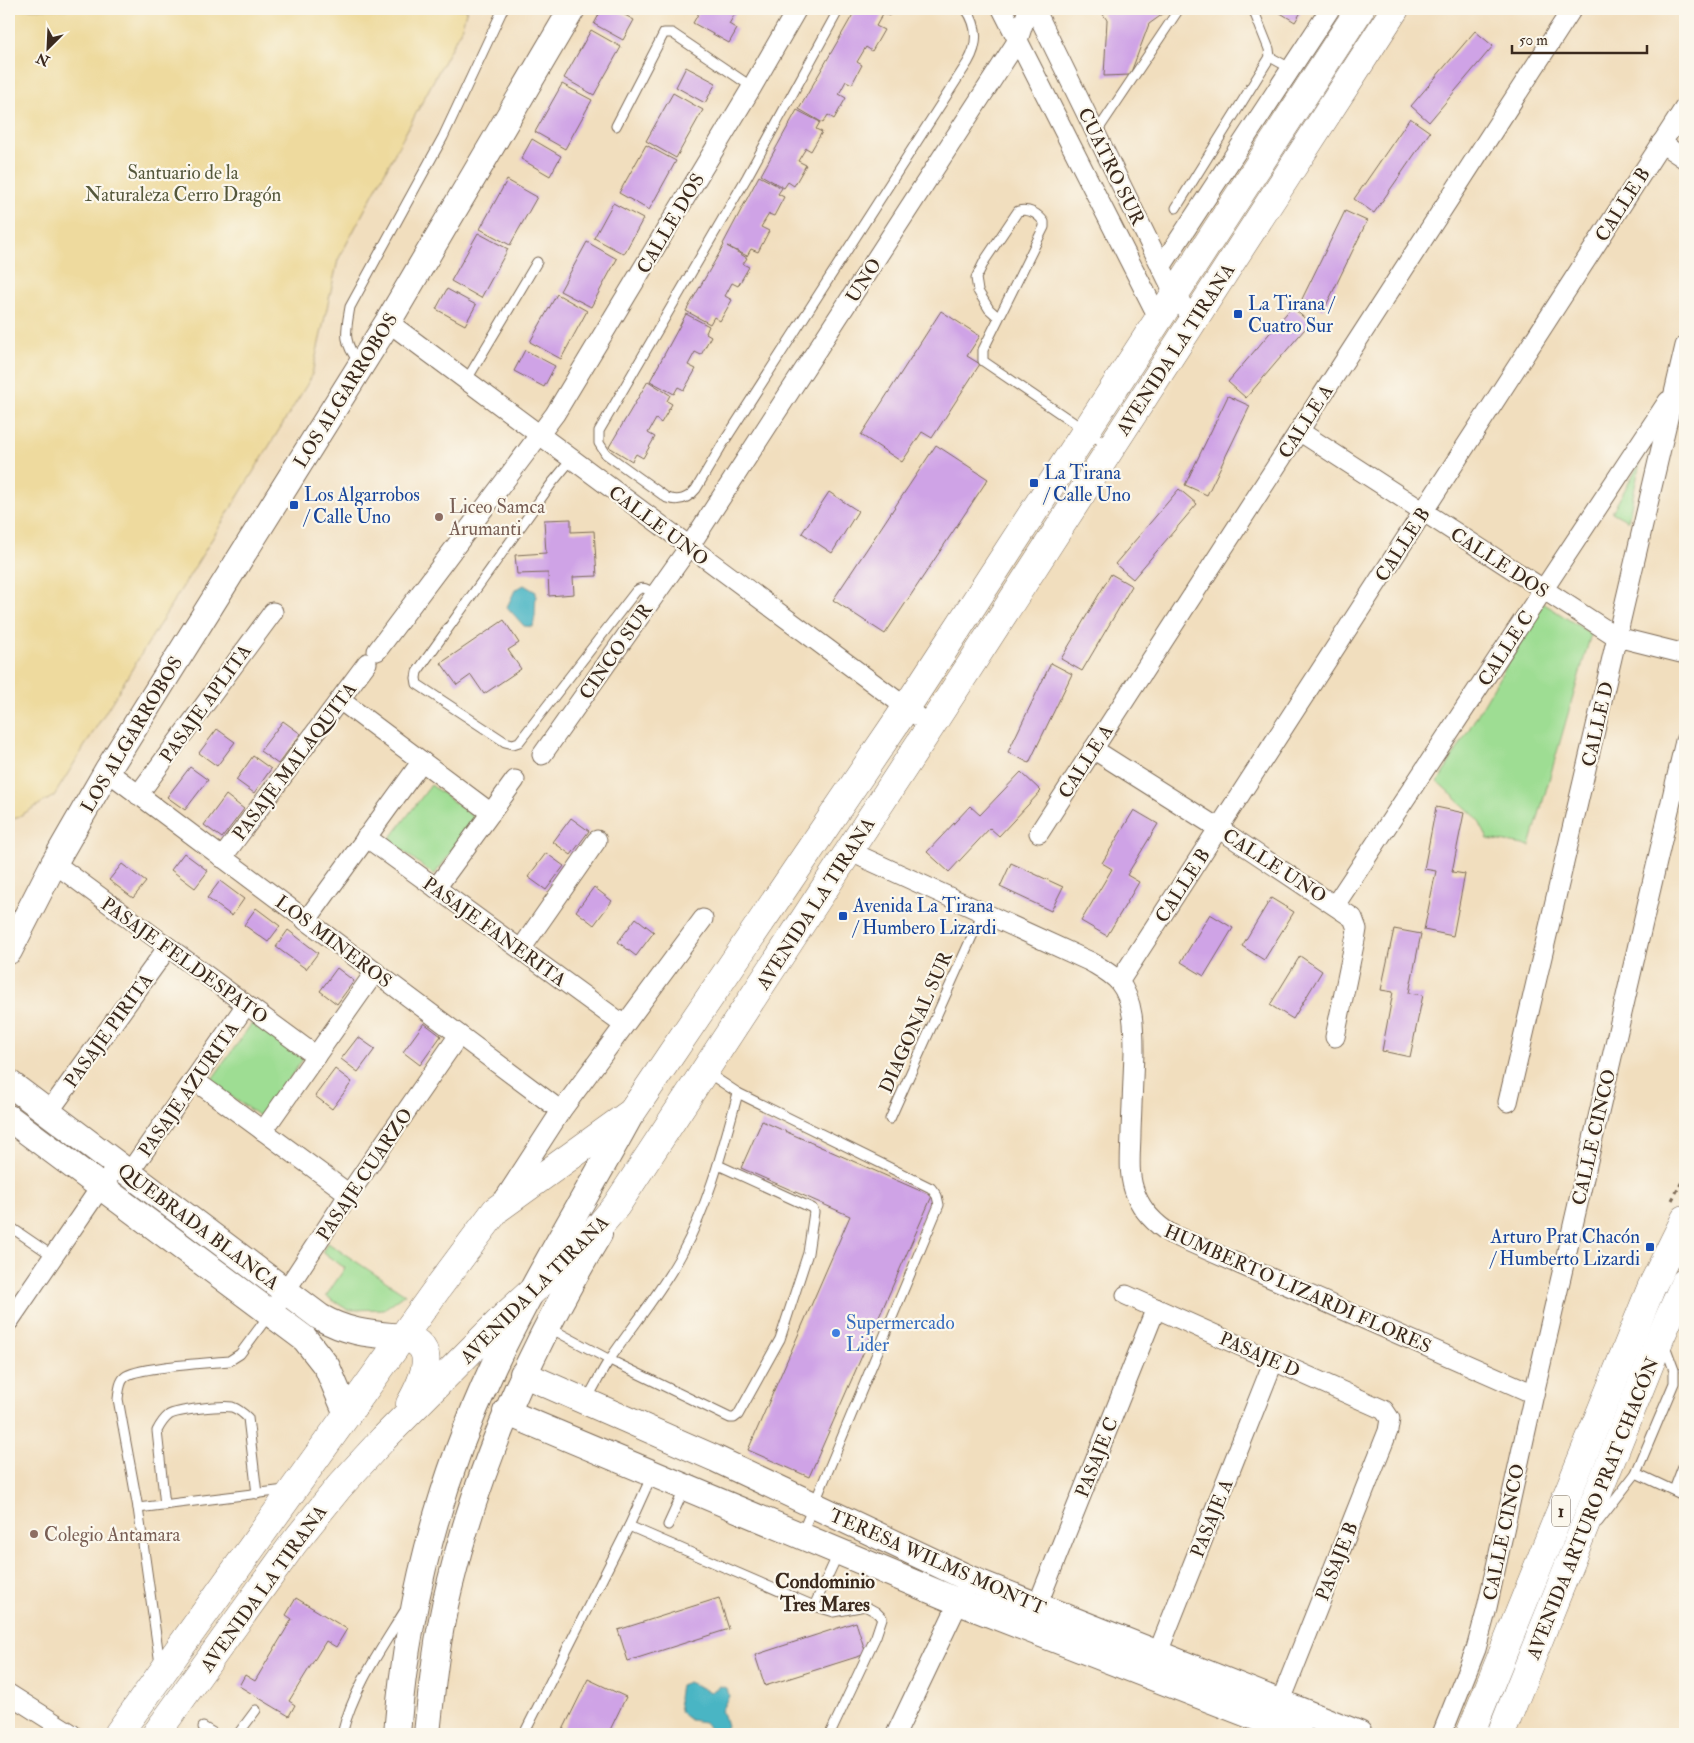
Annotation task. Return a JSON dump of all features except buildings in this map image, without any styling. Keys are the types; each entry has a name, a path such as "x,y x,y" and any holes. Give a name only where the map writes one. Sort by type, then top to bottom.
{"main road":[{"name":"AVENIDA LA TIRANA","path":"118,1734 402,1337 496,1210 632,1112 906,708 1360,9"},
{"name":"AVENIDA LA TIRANA","path":"156,1734 304,1530 339,1487 392,1430 534,1289 586,1242 616,1206 931,726 1396,9"},
{"name":"AVENIDA ARTURO PRAT CHACÓN","path":"1470,1734 1651,1288 1685,1219"},
{"name":"AVENIDA ARTURO PRAT CHACÓN","path":"1501,1734 1661,1336 1685,1282"},
{"path":"347,1414 350,1421 360,1432 368,1436 392,1430 421,1383 426,1366 425,1354 421,1346 414,1341 402,1337"}],"street":[{"name":"LOS ALGARROBOS","path":"9,951 54,863 107,772 388,322 572,9"},
{"name":"CALLE DOS","path":"372,657 555,414 797,9"},
{"name":"CUATRO SUR","path":"1002,9 1159,319"},
{"name":"UNO","path":"689,547 1018,40 1028,9"},
{"name":"CUATRO SUR","path":"1035,9 1175,295 1194,320"},
{"path":"1161,267 1330,9"},
{"name":"CALLE A","path":"1039,833 1572,9"},
{"name":"CALLE B","path":"1119,982 1685,106"},
{"path":"1662,143 1685,159"},
{"name":"CALLE UNO","path":"388,322 466,382 931,726"},
{"name":"CALLE D","path":"1508,1102 1685,346"},
{"name":"CALLE C","path":"1335,905 1674,392"},
{"name":"CALLE DOS","path":"1299,431 1617,637 1685,654"},
{"name":"CINCO SUR","path":"542,755 689,547"},
{"name":"PASAJE APLITA","path":"138,795 273,612"},
{"name":"PASAJE MALAQUITA","path":"222,858 372,657"},
{"path":"340,700 490,813"},
{"name":"CALLE CINCO","path":"1442,1734 1481,1630 1685,741"},
{"name":"CALLE UNO","path":"1093,749 1218,828 1353,918 1357,929 1335,1037"},
{"path":"306,921 422,762"},
{"name":"LOS MINEROS","path":"107,772 561,1111"},
{"path":"436,888 515,780"},
{"name":"PASAJE FANERITA","path":"366,837 624,1025"},
{"path":"520,950 597,840"},
{"name":"HUMBERTO LIZARDI FLORES","path":"849,851 1091,962 1111,974 1119,982 1130,1008 1134,1027 1130,1173 1136,1195 1148,1216 1159,1226 1170,1234 1534,1394"},
{"name":"PASAJE FELDESPATO","path":"54,863 316,1056"},
{"name":"AVENIDA LA TIRANA","path":"496,1210 561,1111 703,919"},
{"name":"PASAJE PIRITA","path":"48,1112 168,946"},
{"path":"263,1131 375,972"},
{"name":"PASAJE AZURITA","path":"9,1322 100,1188 124,1169 194,1080 246,1005"},
{"name":"PASAJE CUARZO","path":"271,1313 349,1194 459,1035"},
{"path":"194,1080 349,1194"},
{"name":"QUEBRADA BLANCA","path":"9,1083 320,1317 342,1328 367,1334 402,1337"},
{"path":"397,1734 407,1645 416,1592 436,1515 458,1449 493,1367 632,1112"},
{"name":"QUEBRADA BLANCA","path":"9,1118 100,1188 305,1339 327,1367 347,1414"},
{"path":"427,1734 431,1687 448,1590 473,1500 506,1412 546,1326 616,1206"},
{"name":"PASAJE D","path":"1126,1295 1384,1410 1390,1419"},
{"name":"PASAJE C","path":"1037,1606 1156,1308"},
{"name":"PASAJE A","path":"1153,1665 1274,1360"},
{"name":"TERESA WILMS MONTT","path":"523,1374 714,1458 970,1579 1037,1606 1153,1665 1299,1734"},
{"path":"564,1436 562,1429 563,1416 567,1409 582,1400"},
{"name":"TERESA WILMS MONTT","path":"506,1412 959,1602 1153,1665 1280,1703 1359,1734"},
{"name":"PASAJE B","path":"1280,1703 1388,1431 1390,1419"},
{"path":"896,1734 970,1579"},
{"path":"9,1694 72,1734"}],"lane":[{"path":"361,365 350,351 346,334 350,307 443,136 503,9"},
{"path":"839,9 747,177 599,431 599,443 606,454 667,498 677,501 682,500 696,489 727,437 968,62 976,44 976,34 975,24 966,9"},
{"path":"1096,134 1179,9"},
{"path":"1176,208 1270,57 1269,49 1253,9"},
{"path":"616,126 664,33 672,33 752,87"},
{"path":"1270,57 1290,68"},
{"path":"999,318 978,292 976,278 985,260 1018,211 1024,209 1030,211 1044,222 1044,228 999,318 983,350 983,361 1111,448"},
{"path":"466,382 537,262"},
{"path":"571,460 552,483 417,672 418,684 505,742 513,744 519,742 636,591 640,588 645,588 655,594"},
{"name":"DIAGONAL SUR","path":"890,1119 983,911"},
{"path":"705,1071 738,1093 931,1188 937,1196 939,1206 801,1536"},
{"path":"582,1400 651,1303 681,1256 702,1214 738,1093"},
{"path":"546,1326 610,1360 730,1418 738,1416 780,1339 808,1253 814,1212 812,1208 718,1165"},
{"path":"9,1226 53,1256"},
{"path":"161,1674 138,1508 118,1399 119,1386 125,1377 143,1370 229,1361 240,1354 271,1313"},
{"path":"1573,1554 1636,1473 1674,1383 1674,1370 1661,1336"},
{"path":"165,1505 157,1431 171,1414 213,1406 231,1407 239,1410 248,1418 257,1494"},
{"path":"1674,1490 1685,1461"},
{"path":"1636,1473 1685,1496"},
{"path":"524,1734 629,1526 653,1474"},
{"path":"668,1525 685,1487"},
{"path":"138,1508 293,1490"},
{"path":"629,1526 814,1606 834,1612 865,1606 882,1618 876,1636 830,1734"},
{"path":"814,1606 839,1552"},
{"path":"342,1734 364,1676 416,1592"},
{"path":"238,1734 256,1710"},
{"path":"203,1727 215,1734"}],"green space":[{"path":"1640,463 1628,521 1612,512"},
{"path":"1543,603 1591,634 1530,846 1488,839 1477,818 1438,782"},
{"path":"431,785 477,819 434,875 389,840"},
{"path":"252,1023 303,1059 262,1118 210,1082"},
{"path":"328,1243 405,1294 384,1309 348,1310 326,1296 345,1268 322,1252"}],"sand":[{"name":"Santuario de la Naturaleza Cerro Dragón","path":"9,9 467,9 461,29 338,260 311,378 54,796 9,822"}],"water":[{"path":"524,585 536,592 533,627 524,626 507,607 515,590"},
{"path":"688,1682 711,1692 720,1686 727,1688 729,1696 721,1711 727,1726 721,1734 713,1733 704,1722 690,1720 680,1712 678,1698 680,1685"}],"place":[{"name":"La Tirana / Cuatro Sur","path":"1238,314"},
{"name":"La Tirana / Calle Uno","path":"1034,483"},
{"name":"Los Algarrobos / Calle Uno","path":"294,505"},
{"name":"Liceo Samca Arumanti","path":"439,517"},
{"name":"Avenida La Tirana / Humbero Lizardi","path":"843,916"},
{"name":"Arturo Prat Chacón / Humberto Lizardi","path":"1650,1247"},
{"name":"Supermercado Lider","path":"836,1333"},
{"name":"Colegio Antamara","path":"34,1534"}],"district":[{"name":"Condominio Tres Mares","path":"825,1592"}]}
